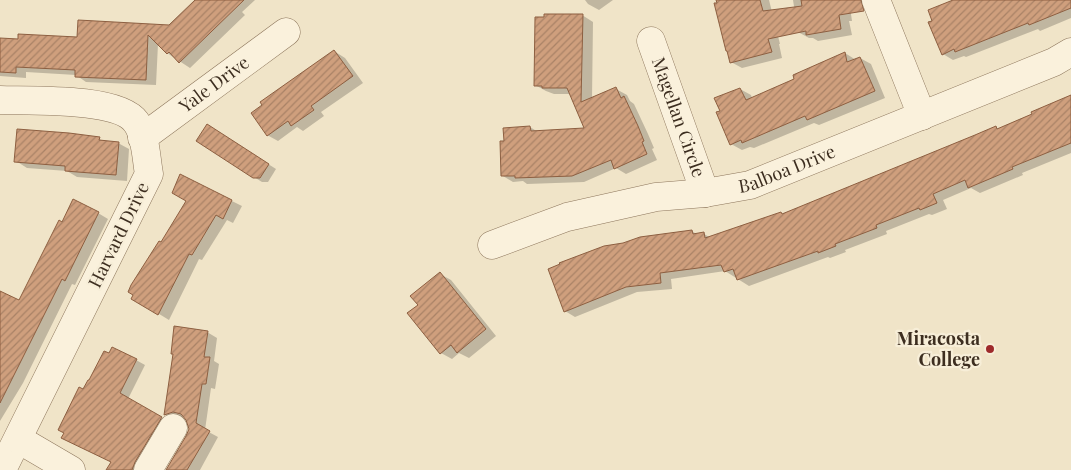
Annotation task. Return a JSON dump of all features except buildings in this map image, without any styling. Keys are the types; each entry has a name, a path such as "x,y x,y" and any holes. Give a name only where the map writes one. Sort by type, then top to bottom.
{"street":[{"path":"876,0 922,116"},
{"name":"Yale Drive","path":"142,138 286,32"},
{"name":"Magellan Circle","path":"651,41 705,193"},
{"name":"Balboa Drive","path":"492,245 567,217 656,197 705,193 750,185 1054,62 1071,52"},
{"name":"Harvard Drive","path":"0,100 99,104 119,110 135,121 142,138 149,174 2,470"},
{"path":"148,470 173,428"},
{"path":"18,439 71,470"}],"place":[{"name":"Miracosta College","path":"990,349"}]}
